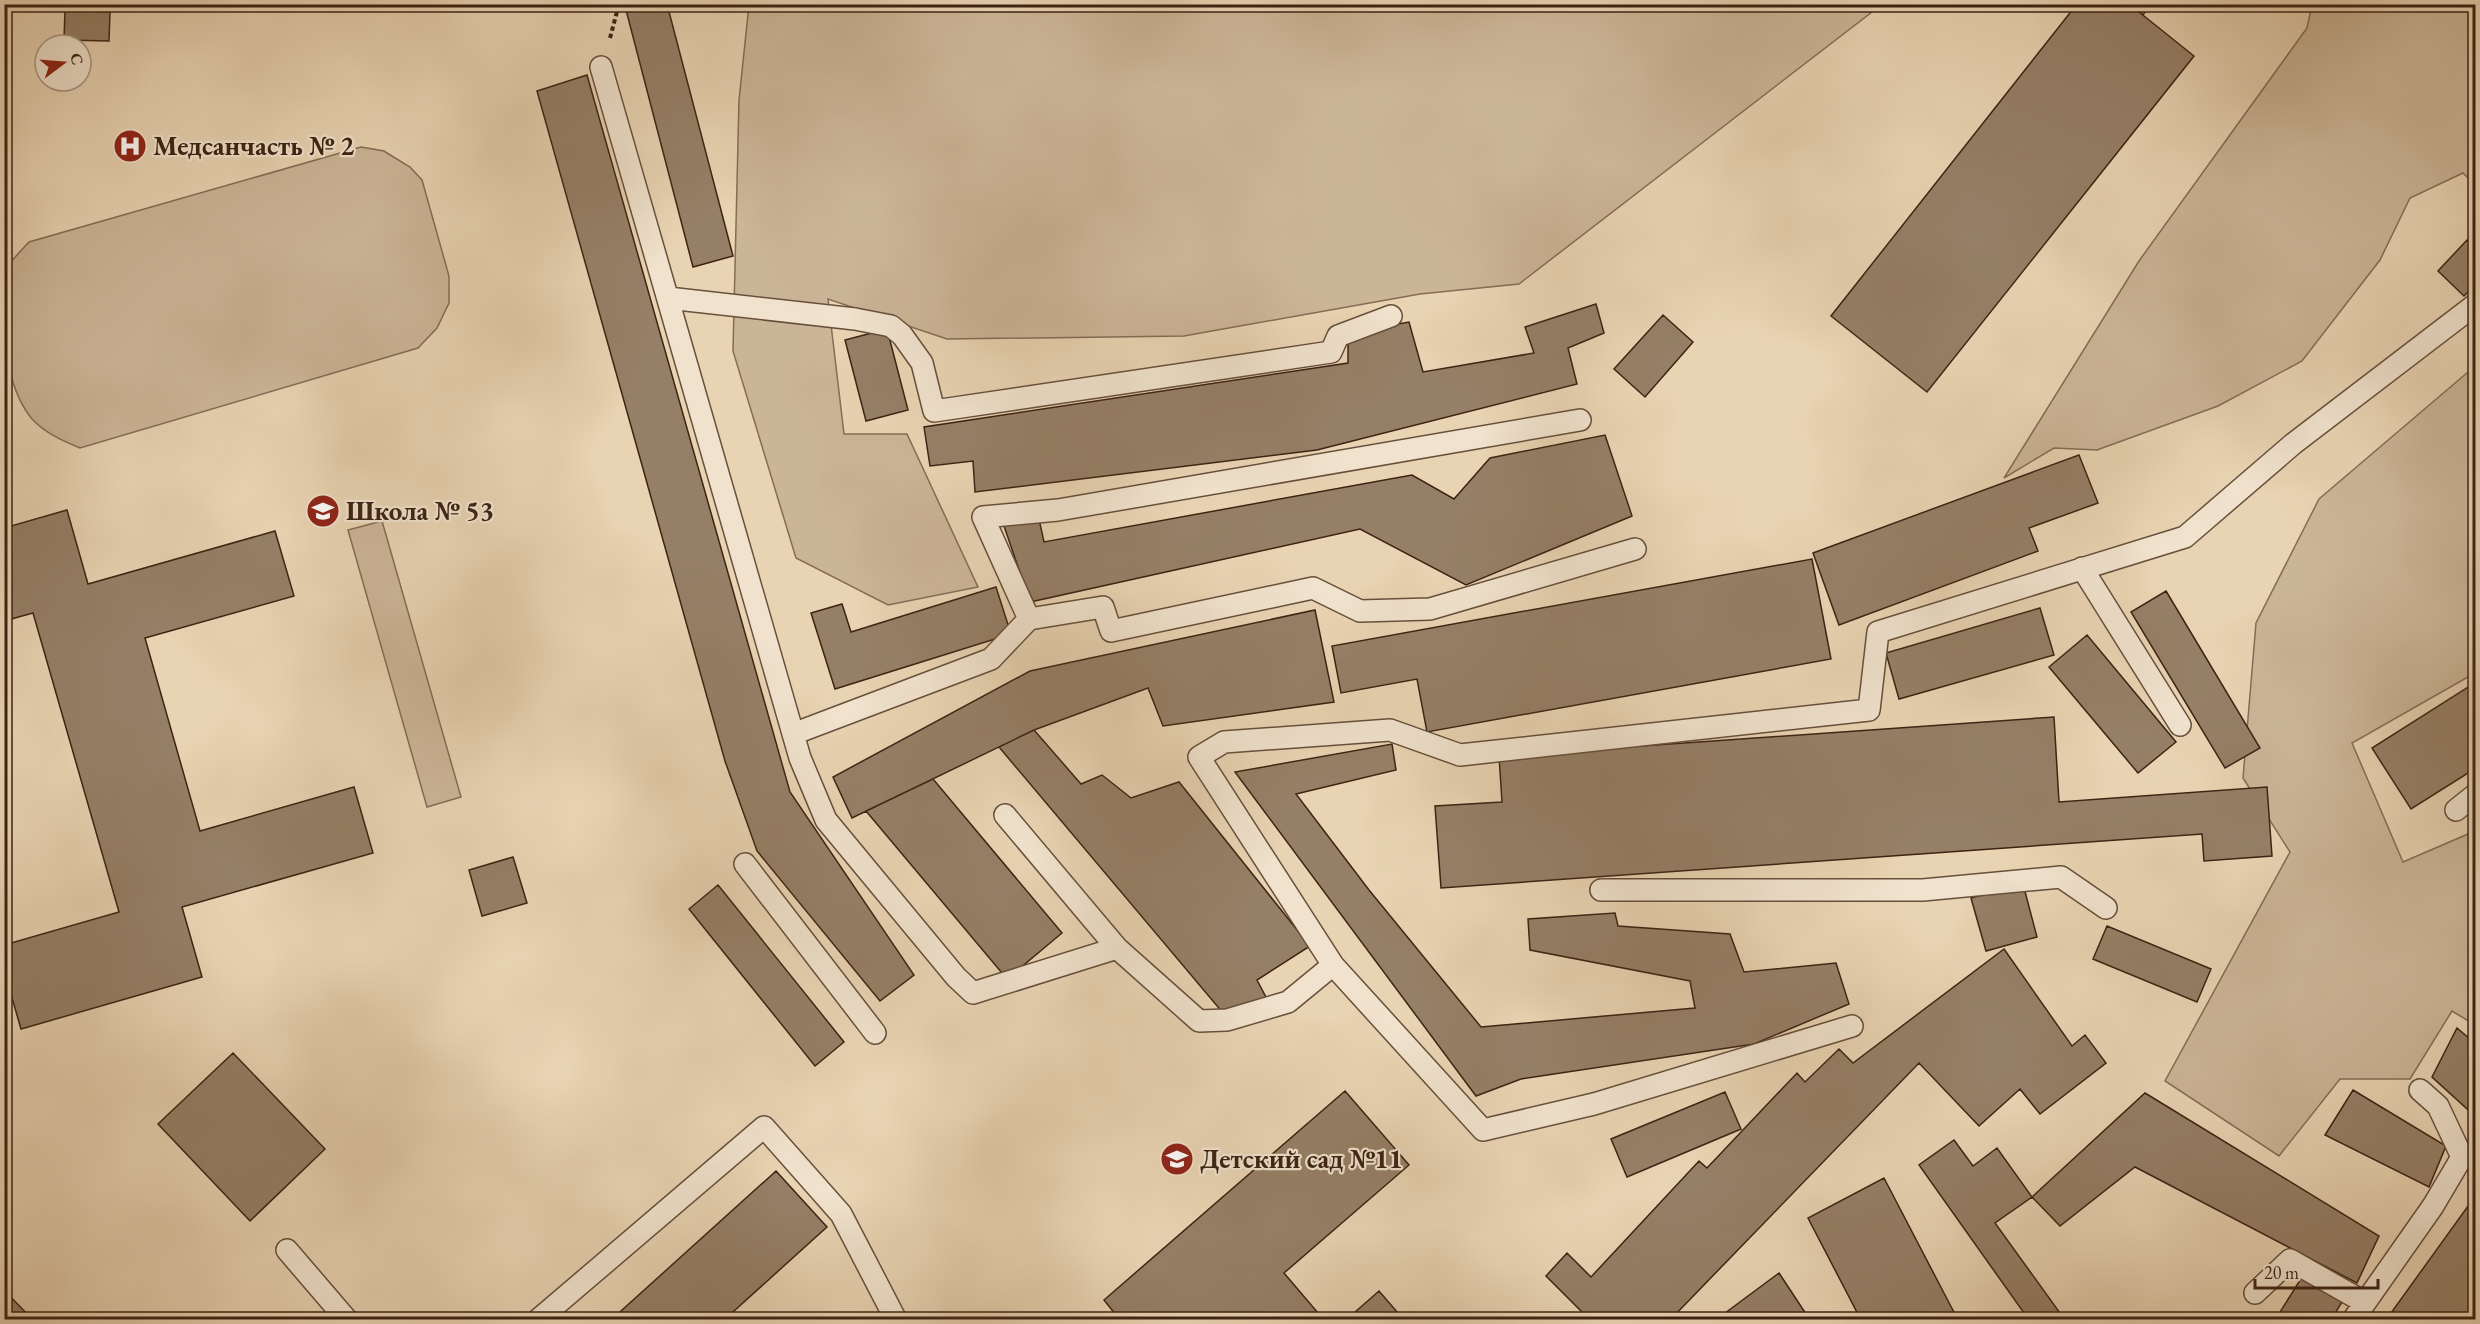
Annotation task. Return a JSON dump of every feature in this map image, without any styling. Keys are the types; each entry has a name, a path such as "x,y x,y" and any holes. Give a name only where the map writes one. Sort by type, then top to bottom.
{"lane":[{"path":"601,67 793,734 826,820 956,976 973,993 1117,948"},
{"path":"668,298 855,319 891,326 902,335 922,363 934,411 1331,352 1338,336 1391,316"},
{"path":"1852,1026 1594,1104 1483,1130 1333,965 1199,757 1224,742 1390,730 1460,755 1869,710 1878,632 2185,537 2293,444 2475,304"},
{"path":"1029,619 983,517 1058,510 1580,420"},
{"path":"793,734 991,659 1029,619 1103,607 1111,632 1312,588 1360,611 1430,609 1635,549"},
{"path":"2082,568 2181,725"},
{"path":"2456,810 2475,794"},
{"path":"1005,815 1117,948 1199,1021 1227,1020 1288,1002 1333,965"},
{"path":"745,864 875,1033"},
{"path":"1601,890 1923,890 2061,877 2106,908"},
{"path":"2255,1293 2290,1260 2358,1311 2433,1206 2462,1157 2438,1106 2420,1090"},
{"path":"538,1320 764,1127 841,1214 896,1320"},
{"path":"287,1250 347,1320"}],"shaded area":[{"path":"749,5 1881,5 1519,284 1420,294 1184,336 947,339 828,299 844,434 907,434 978,587 888,605 796,558 733,351 739,100"},
{"path":"2312,5 2475,5 2475,185 2463,173 2410,198 2380,260 2302,361 2218,406 2097,450 2054,448 2004,478 2139,261 2307,28"},
{"path":"361,147 384,151 410,167 422,180 449,276 449,303 437,328 418,348 80,448 48,432 32,419 14,386 9,367 4,307 5,268 29,242"},
{"path":"2475,366 2475,673 2352,743 2403,862 2475,831 2475,1025 2452,1011 2410,1079 2340,1079 2279,1156 2165,1081 2290,852 2243,778 2256,623 2319,499"},
{"path":"382,521 461,797 427,807 348,530"}],"building":[{"path":"667,4 733,256 693,267 625,6"},
{"path":"2077,4 2129,4 2194,56 1927,392 1831,316"},
{"path":"2129,4 2151,4 2143,15"},
{"path":"65,10 110,12 109,41 93,41 93,33 64,33"},
{"path":"587,75 790,792 914,975 880,1001 757,851 725,761 537,91"},
{"path":"2467,240 2476,248 2476,284 2464,296 2438,271"},
{"path":"1596,304 1604,333 1568,348 1577,384 1317,450 975,492 973,461 930,466 924,427 1348,363 1348,333 1409,322 1423,372 1534,353 1525,327"},
{"path":"1663,315 1693,342 1645,397 1614,369"},
{"path":"887,329 908,410 866,421 845,340"},
{"path":"1605,435 1632,516 1466,585 1360,529 1030,602 1003,523 1039,519 1044,542 1412,475 1454,499 1490,458"},
{"path":"2079,455 2098,503 2029,528 2038,551 1839,625 1813,553"},
{"path":"67,510 88,584 275,531 294,596 145,638 200,831 354,787 373,853 182,907 202,977 21,1029 4,970 4,945 119,912 33,613 4,621 4,528"},
{"path":"1812,559 1831,659 1427,732 1417,679 1341,693 1332,646"},
{"path":"996,587 1011,634 835,689 811,613 842,604 851,632"},
{"path":"2166,591 2260,748 2225,768 2131,612"},
{"path":"2040,608 2054,655 1899,699 1886,653"},
{"path":"1315,610 1334,702 1163,726 1148,688 1034,730 852,818 833,777 1030,671"},
{"path":"2087,635 2176,742 2138,773 2049,667"},
{"path":"2476,682 2476,768 2411,809 2372,748"},
{"path":"2054,717 2059,802 2267,787 2272,856 2204,861 2202,834 1441,888 1435,806 1502,802 1499,756"},
{"path":"1034,730 1081,784 1102,775 1131,798 1179,782 1310,946 1257,980 1268,1001 1223,1013 999,747"},
{"path":"1392,744 1396,770 1296,794 1369,890 1481,1027 1695,1008 1690,981 1530,950 1528,919 1615,913 1618,926 1730,934 1744,972 1836,963 1849,1004 1754,1044 1521,1079 1476,1096 1235,772"},
{"path":"933,779 1062,933 1007,979 866,811"},
{"path":"513,857 527,903 482,916 469,870"},
{"path":"2023,884 2037,937 1986,951 1971,898"},
{"path":"718,885 844,1042 815,1066 689,909"},
{"path":"2107,926 2211,969 2197,1002 2093,959"},
{"path":"2004,949 2072,1046 2085,1035 2106,1063 2040,1114 2020,1089 1979,1126 1919,1063 1670,1320 1590,1320 1546,1276 1567,1253 1591,1277 1699,1161 1707,1168 1797,1073 1805,1082 1839,1049 1853,1063"},
{"path":"2457,1028 2476,1044 2476,1117 2432,1077"},
{"path":"233,1053 325,1149 250,1221 158,1124"},
{"path":"2353,1090 2446,1146 2429,1187 2325,1135"},
{"path":"1345,1091 1409,1165 1284,1273 1324,1320 1120,1320 1104,1300"},
{"path":"1725,1092 1741,1129 1627,1177 1611,1139"},
{"path":"2145,1093 2379,1236 2357,1283 2135,1167 2060,1226 2032,1197"},
{"path":"1954,1140 1973,1166 1997,1148 2032,1197 1995,1223 2065,1320 2029,1320 1919,1165"},
{"path":"776,1171 827,1227 724,1320 611,1320"},
{"path":"1884,1178 1958,1320 1861,1320 1808,1218"},
{"path":"2476,1195 2476,1314 2472,1320 2386,1320"},
{"path":"1779,1273 1810,1320 1717,1319"},
{"path":"2302,1277 2342,1302 2331,1320 2275,1320"},
{"path":"4,1290 30,1317 27,1320 4,1320"},
{"path":"1379,1291 1404,1320 1346,1320"}],"place":[{"name":"Медсанчасть № 2","path":"130,146"},
{"name":"Школа № 53","path":"323,511"},
{"name":"Детский сад №11","path":"1177,1159"}]}
